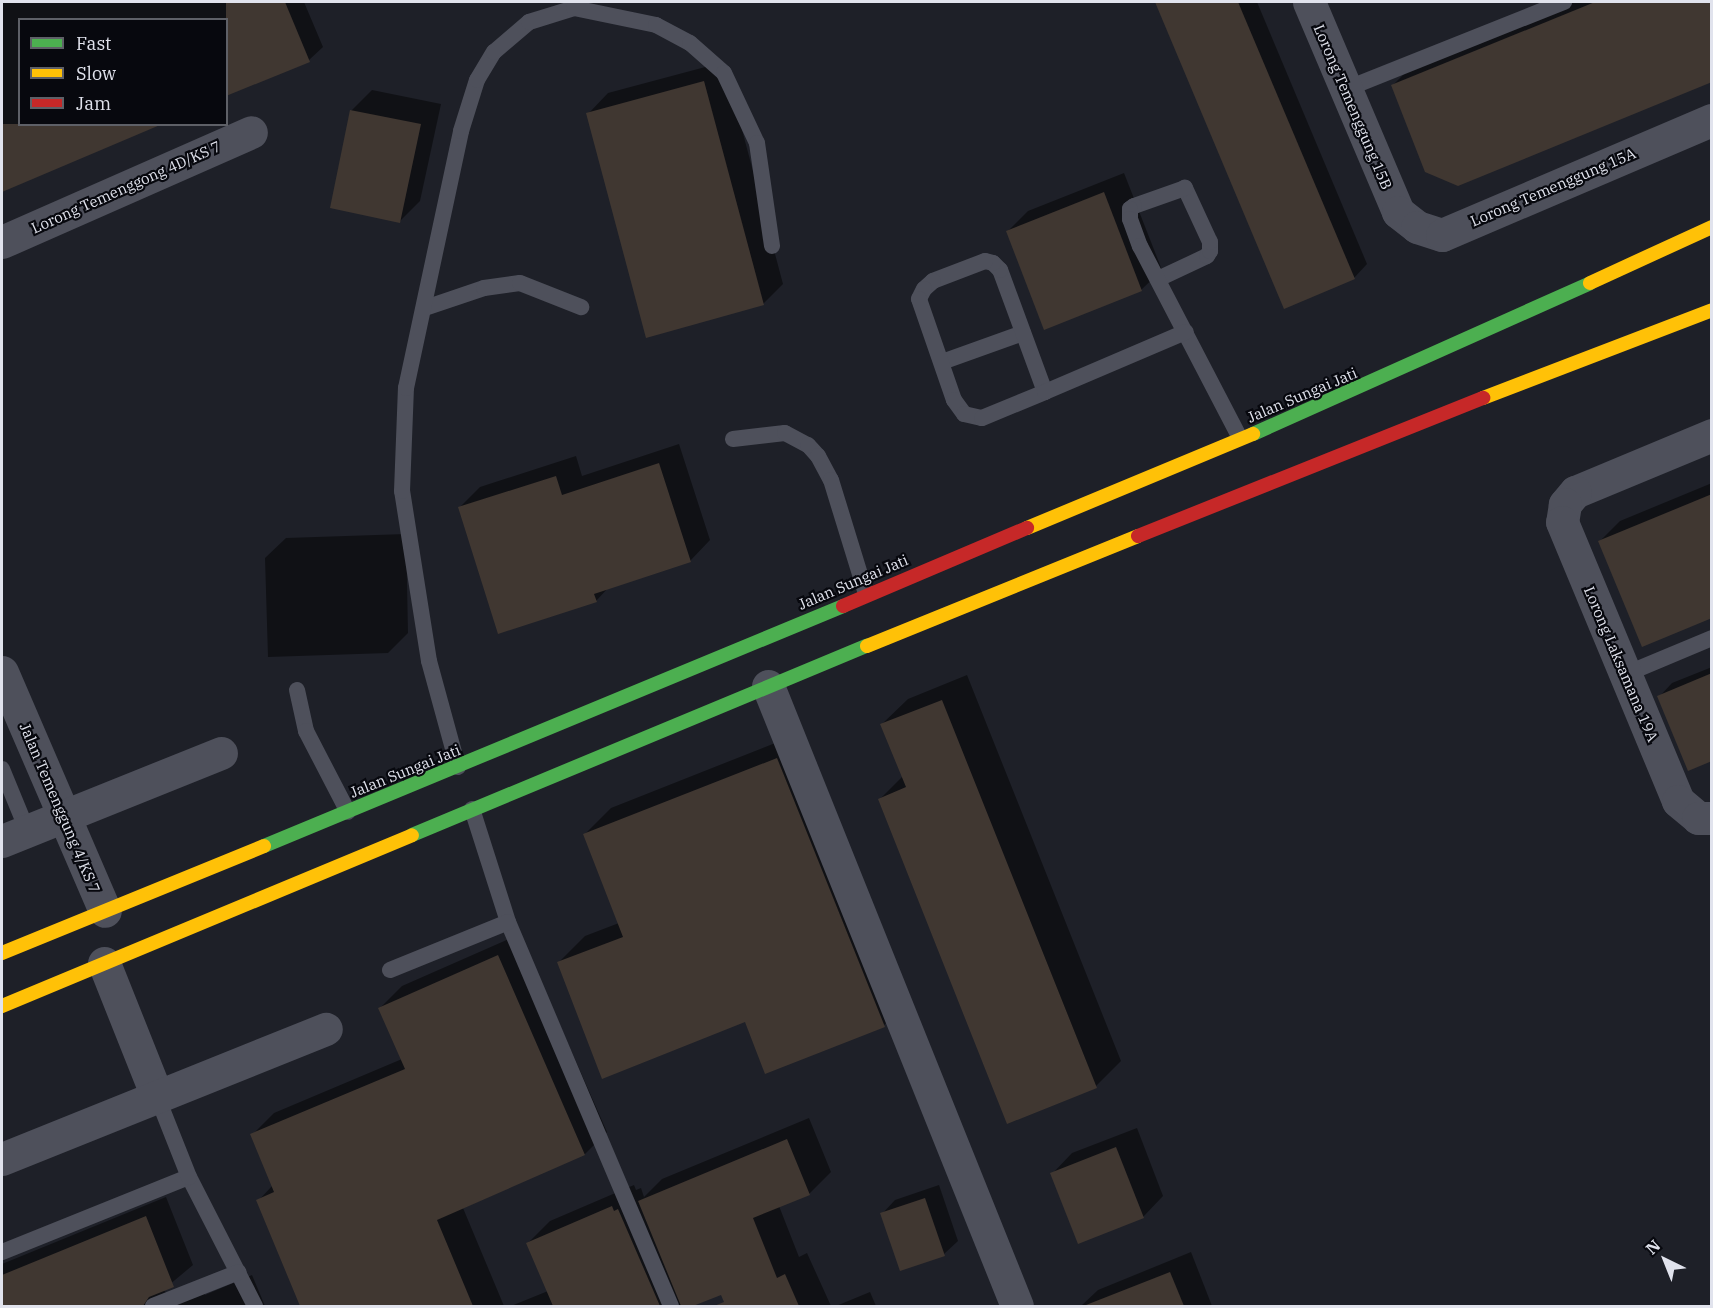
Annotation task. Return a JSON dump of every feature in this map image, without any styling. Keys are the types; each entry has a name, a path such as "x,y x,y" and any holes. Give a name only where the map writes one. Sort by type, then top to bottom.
{"main road":[{"name":"Jalan Sungai Jati","path":"2,953 458,767 1362,388 1712,227"},
{"path":"2,1006 768,686 1386,435 1712,310"}],"street":[{"name":"Lorong Temenggung 15B","path":"1309,2 1398,212"},
{"name":"Lorong Temenggung 15A","path":"1398,212 1417,227 1442,235 1712,120"},
{"name":"Lorong Temenggong 4D/KS 7","path":"2,242 251,132"},
{"name":"Lorong Laksamana 19A","path":"1712,435 1575,492 1565,504 1562,522 1678,801 1698,818 1712,818"},
{"name":"Jalan Temenggung 4/KS 7","path":"2,672 105,911"},
{"path":"768,686 1017,1306"},
{"path":"14,836 221,753"},
{"path":"104,963 157,1096"},
{"path":"2,1159 326,1029"}],"lane":[{"path":"1346,89 1564,2"},
{"path":"458,767 429,661 402,491 406,388 425,308 461,131 477,80 494,52 529,22 573,8 656,25 690,43 724,73 757,143 772,246"},
{"path":"1158,279 1207,256 1210,251 1210,242 1185,188 1130,209 1140,246 1240,438"},
{"path":"1045,392 1000,270 985,261 933,281 919,299 954,400 964,414 982,418 1045,392 1186,332"},
{"path":"425,308 484,288 520,283 581,307"},
{"path":"942,362 1023,333"},
{"path":"733,439 785,433 808,445 818,456 831,480 867,594"},
{"path":"1626,674 1712,638"},
{"path":"297,690 306,731 348,812"},
{"path":"2,769 14,836"},
{"path":"472,809 508,922 671,1306"},
{"path":"390,970 508,922"},
{"path":"157,1096 189,1177 255,1306"},
{"path":"2,1252 189,1177"},
{"path":"153,1306 239,1272"}],"building":[{"path":"226,2 285,2 310,62 228,95 228,18 226,18"},
{"path":"1155,2 1238,2 1355,279 1284,309"},
{"path":"1595,2 1712,2 1712,82 1458,186 1425,172 1391,85"},
{"path":"704,81 764,305 646,338 586,113"},
{"path":"350,110 421,124 400,223 330,208"},
{"path":"2,124 158,126 2,192"},
{"path":"1104,192 1142,291 1044,330 1006,231"},
{"path":"659,463 691,562 594,594 597,602 498,634 458,507 556,476 562,495"},
{"path":"1712,494 1712,618 1642,647 1598,541"},
{"path":"1712,673 1712,761 1688,771 1657,696"},
{"path":"942,700 1097,1088 1007,1124 878,799 906,787 880,724"},
{"path":"777,758 885,1027 765,1074 745,1022 602,1079 557,962 623,937 583,834"},
{"path":"498,955 585,1155 437,1220 473,1306 300,1306 256,1200 274,1192 250,1134 405,1069 378,1008"},
{"path":"787,1139 810,1195 753,1218 777,1278 785,1274 799,1306 714,1306 724,1302 721,1295 693,1306 681,1306 638,1201"},
{"path":"1116,1147 1144,1218 1078,1244 1050,1173"},
{"path":"925,1198 945,1256 900,1271 880,1213"},
{"path":"612,1206 614,1211 618,1209 660,1306 553,1306 526,1243"},
{"path":"146,1216 174,1287 149,1297 143,1306 2,1306 2,1275"},
{"path":"1170,1272 1184,1306 1086,1305"}],"traffic: fast":[{"path":"1253,434 1590,283"},
{"path":"264,846 843,606"},
{"path":"412,835 867,646"}],"traffic: slow":[{"path":"1590,283 1712,227"},
{"path":"1483,398 1712,310"},
{"path":"1027,528 1253,434"},
{"path":"867,646 1138,536"},
{"path":"2,1006 412,835"},
{"path":"2,953 264,846"}],"traffic: jam":[{"path":"1138,536 1483,398"},
{"path":"843,606 1027,528"}]}
